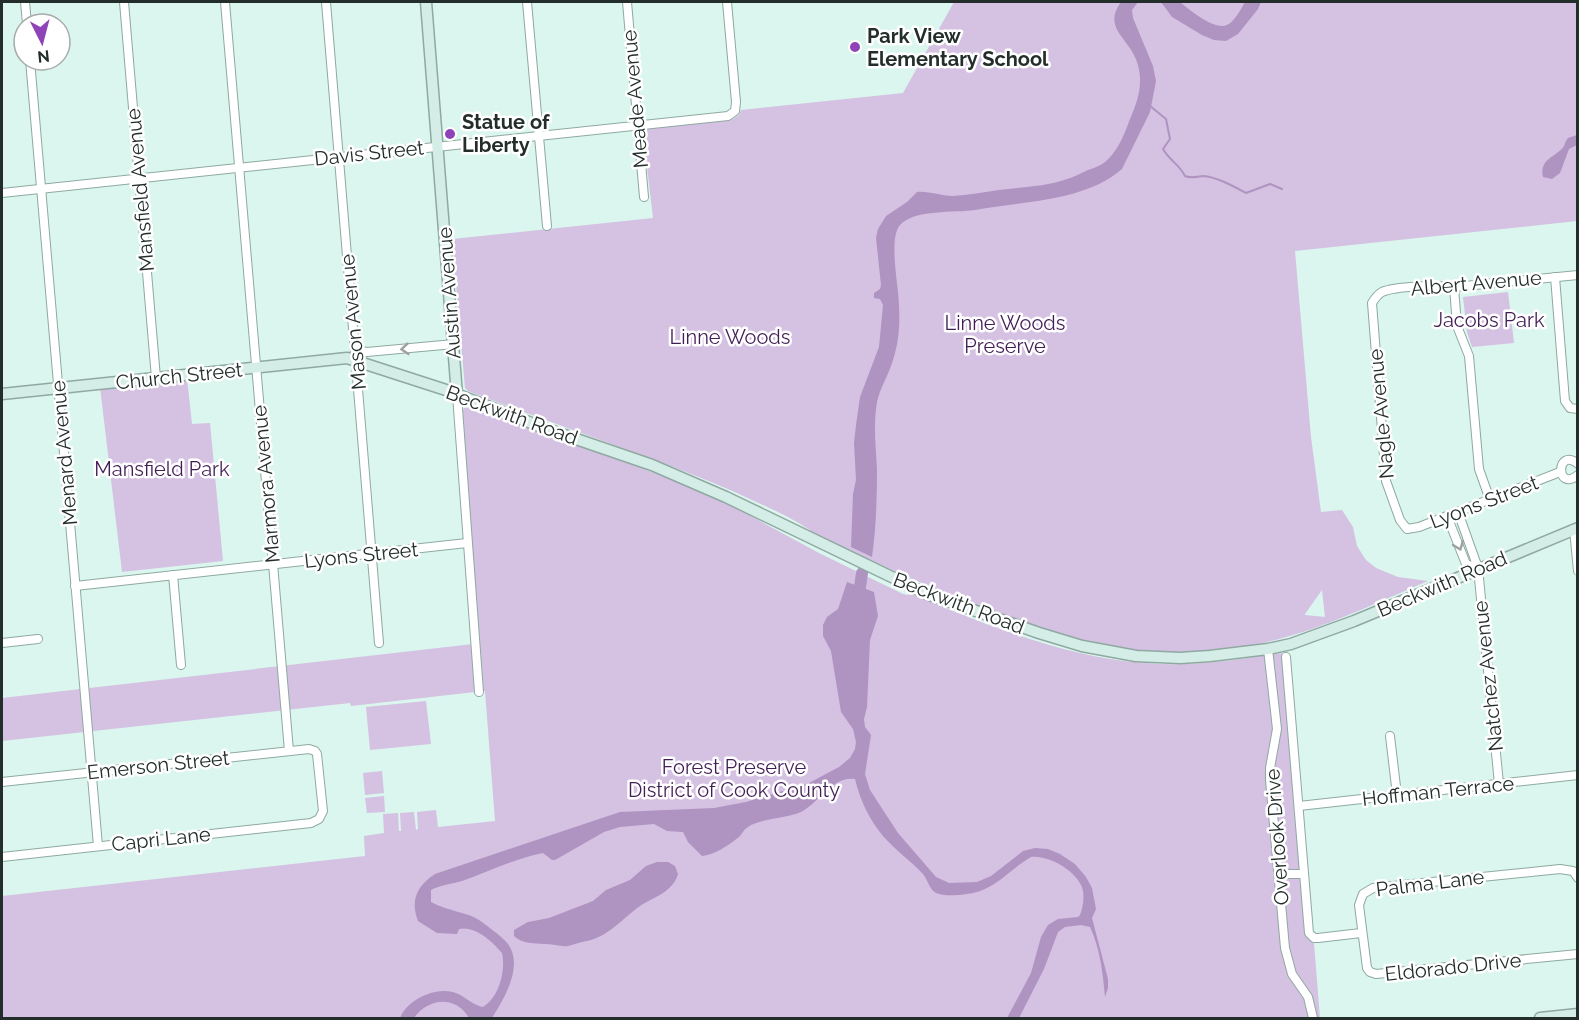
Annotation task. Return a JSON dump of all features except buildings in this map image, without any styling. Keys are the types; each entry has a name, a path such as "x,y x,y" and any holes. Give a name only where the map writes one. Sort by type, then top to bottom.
{"street":[{"name":"Mansfield Avenue","path":"124,2 156,378"},
{"name":"Marmora Avenue","path":"225,2 289,751"},
{"name":"Mason Avenue","path":"326,2 379,642"},
{"name":"Austin Avenue","path":"426,2 479,692"},
{"path":"527,2 547,226"},
{"name":"Meade Avenue","path":"627,2 644,197"},
{"name":"Davis Street","path":"2,193 728,116 735,111 736,102 727,2"},
{"name":"Menard Avenue","path":"31,72 98,846"},
{"name":"Albert Avenue","path":"1376,296 1387,291 1440,285 1455,286 1578,274"},
{"path":"1555,277 1564,396 1566,405 1578,409"},
{"path":"1455,286 1457,326 1469,356 1479,469 1490,500"},
{"name":"Nagle Avenue","path":"1376,296 1372,303 1372,310 1386,481 1400,520 1407,529"},
{"name":"Church Street","path":"2,394 347,358 377,351 453,344"},
{"name":"Beckwith Road","path":"356,356 652,465 726,497 927,594 1039,633 1112,652 1146,657 1180,658 1268,649 1322,634 1576,528"},
{"name":"Lyons Street","path":"1560,472 1565,461 1571,460 1578,464"},
{"name":"Lyons Street","path":"1407,529 1413,530 1560,472"},
{"name":"Lyons Street","path":"1560,472 1566,479 1573,479 1578,475"},
{"name":"Natchez Avenue","path":"1458,512 1478,568 1498,784"},
{"path":"1447,516 1466,564 1478,568"},
{"path":"1576,528 1578,571"},
{"name":"Lyons Street","path":"75,586 467,543"},
{"path":"173,575 181,665"},
{"path":"2,643 38,639"},
{"name":"Overlook Drive","path":"1268,649 1277,718 1269,780 1287,963 1308,997 1313,1018"},
{"path":"1286,657 1308,928 1312,936 1318,938 1361,933"},
{"path":"1390,736 1397,795"},
{"name":"Emerson Street","path":"2,782 309,749 315,751 318,758 323,811 319,819"},
{"name":"Hoffman Terrace","path":"1299,806 1578,775"},
{"name":"Capri Lane","path":"2,857 311,823 319,819"},
{"name":"Palma Lane","path":"1361,933 1360,899 1363,894 1373,888 1560,868 1574,871 1578,878"},
{"path":"1278,874 1304,874"},
{"name":"Eldorado Drive","path":"1361,933 1366,968 1376,975 1578,954"},
{"path":"1540,1018 1578,1014"}],"green space":[{"name":"Linne Woods Preserve","path":"954,2 1577,2 1577,221 1295,251 1311,437 1321,512 1342,510 1353,527 1357,546 1366,560 1376,568 1398,577 1428,581 1323,625 1258,644 1211,651 1179,652 1147,652 1104,646 1078,640 999,614 946,593 817,535 788,517 737,493 465,388 452,239 653,218 643,133 646,129 733,119 739,115 741,110 903,93","holes":["1322,590 1325,617 1305,615"]},
{"name":"Jacobs Park","path":"1508,292 1514,343 1472,347 1467,332 1463,297"},
{"name":"Mansfield Park","path":"187,378 192,424 210,423 223,561 122,572 100,387"},
{"name":"Forest Preserve District of Cook County","path":"465,407 553,435 710,494 819,553 903,594 908,595 909,593 995,627 1055,647 1116,660 1163,664 1214,662 1282,653 1305,933 1307,938 1314,943 1320,1018 2,1018 2,896 365,856 364,836 384,833 383,814 398,813 399,831 401,831 400,813 414,812 416,830 418,829 417,812 436,810 438,827 495,821 485,691 482,691 461,412"},
{"path":"473,644 475,692 351,706 350,703 2,741 2,698"},
{"path":"426,701 431,744 370,750 366,707"},
{"path":"382,771 384,793 365,795 363,773"},
{"path":"384,796 385,812 367,813 365,798"}],"shaded area":[{"path":"1121,2 1138,2 1132,10 1133,18 1153,66 1156,81 1150,112 1122,169 1107,180 1071,194 975,210 925,214 915,216 900,225 894,252 899,333 895,353 878,397 876,411 877,492 872,557 851,547 853,494 856,480 854,443 856,425 860,397 879,347 883,305 880,299 874,298 874,293 880,289 881,285 876,238 878,229 886,216 917,192 953,196 1042,185 1070,178 1105,162 1114,153 1123,137 1140,84 1137,62 1119,33 1114,19"},
{"path":"1161,2 1180,2 1209,22 1222,26 1233,21 1245,2 1261,2 1238,34 1226,41 1214,40 1202,35 1172,17"},
{"path":"1577,135 1577,145 1569,149 1560,173 1552,179 1543,177 1542,171 1546,162 1561,150 1568,138"},
{"path":"847,582 874,592 878,616 870,640 867,707 864,719 865,727 871,735 865,774 870,790 898,833 936,877 949,883 977,882 991,876 1023,851 1035,848 1048,849 1075,864 1092,888 1096,909 1092,918 1108,979 1105,997 1099,952 1090,927 1081,925 1065,927 1058,932 1044,969 1019,1018 1007,1018 1031,973 1041,937 1048,925 1058,919 1080,915 1083,894 1078,881 1053,861 1031,857 982,891 954,895 936,893 923,874 883,836 866,809 855,779 847,779 833,786 801,812 753,824 731,843 707,855 702,856 688,842 683,832 667,831 654,824 620,827 604,832 555,860 543,853 431,890 431,902 474,917 506,941 514,962 511,982 492,1018 469,1018 457,1005 442,1002 427,1006 414,1018 400,1018 409,1006 422,996 438,991 453,992 483,1007 493,997 502,975 502,953 483,935 465,928 459,929 457,934 437,933 418,921 415,906 417,894 424,883 435,874 620,812 714,808 746,802 809,783 839,767 850,758 856,742 853,729 841,712 831,651 823,636 823,625 827,617 838,609"},
{"path":"657,862 668,862 675,866 678,874 672,886 640,906 599,937 565,946 528,943 514,936 514,930 528,922 549,918 593,901 606,890 630,880 646,866"}],"waterway":[{"path":"1150,106 1166,119 1170,139 1163,149 1185,176 1204,176 1215,179 1246,193 1270,184 1282,189"},
{"path":"858,601 862,573"}],"place":[{"name":"Park View Elementary School","path":"855,47"},
{"name":"Statue of Liberty","path":"450,134"}],"park label":[{"name":"Linne Woods","path":"730,337"}]}
